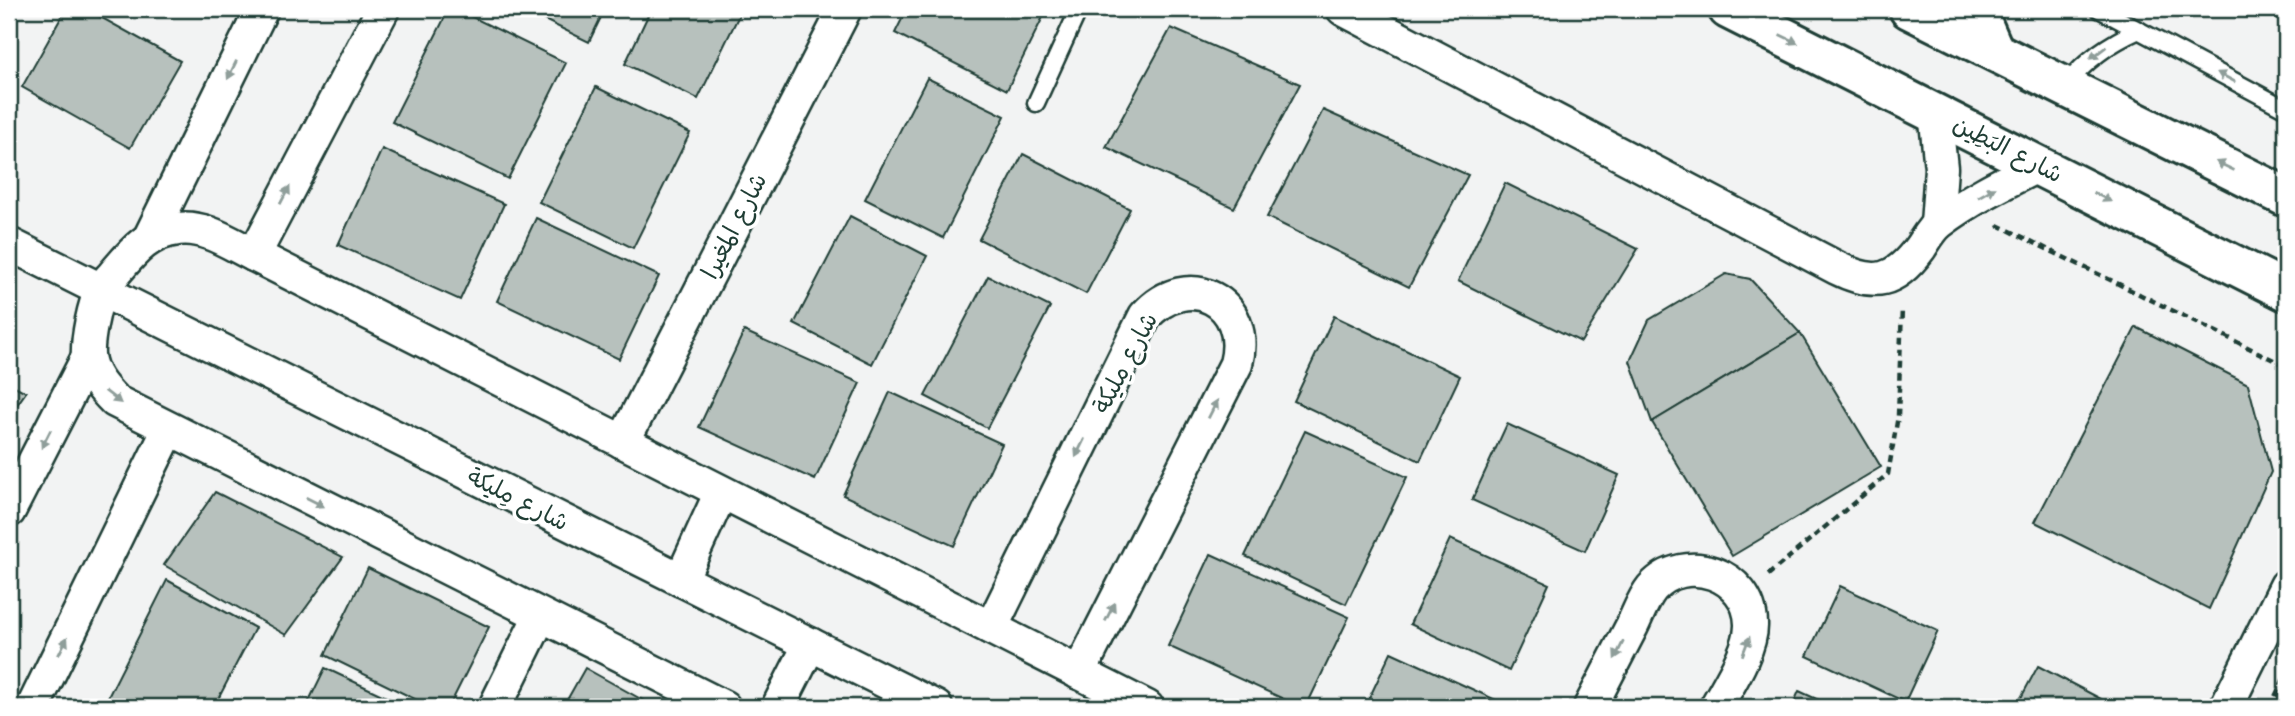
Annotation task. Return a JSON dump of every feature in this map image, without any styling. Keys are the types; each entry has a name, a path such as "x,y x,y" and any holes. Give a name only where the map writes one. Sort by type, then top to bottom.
{"main road":[{"name":"شارع البَطِين","path":"1728,9 2286,291"},
{"path":"1909,9 2286,197"},
{"path":"1976,9 1994,51"}],"street":[{"path":"150,237 262,9"},
{"path":"254,255 383,9"},
{"name":"شارع المغيرا","path":"623,442 845,9"},
{"path":"1343,9 1850,274 1863,278 1891,276 1903,269 1937,224 1987,192 2039,165"},
{"path":"1936,112 1941,168 1937,224"},
{"path":"724,707 115,401 102,388 93,373 89,356 89,339 101,290 137,247 150,237 180,228 200,230 1147,707"},
{"name":"شارع مِليكة","path":"9,244 936,707"},
{"name":"شارع مِليكة","path":"991,628 1145,316 1155,304 1183,293 1199,294 1213,299 1226,308 1239,334 1240,349 1236,364 1079,673"},
{"path":"9,511 89,356"},
{"path":"33,707 169,429"},
{"path":"681,580 721,492"},
{"path":"1590,707 1653,588 1677,572 1692,569 1707,570 1733,584 1749,609 1749,639 1716,707"},
{"path":"2226,707 2286,586"},
{"path":"495,707 540,616"},
{"path":"778,707 810,645"}],"lane":[{"path":"1035,103 1079,9"},
{"path":"2099,9 2286,109"},
{"path":"2065,86 2097,52 2139,30"}],"path":[{"path":"1999,226 2286,366"},
{"path":"1743,596 1888,474 1898,416 1903,269"},
{"path":"2270,707 2286,674"}],"building":[{"path":"66,9 86,9 180,61 130,148 22,87"},
{"path":"449,9 456,9 566,63 508,179 392,122"},
{"path":"522,9 605,9 589,42"},
{"path":"651,9 742,9 698,99 625,64"},
{"path":"907,9 1047,9 1007,90 895,33"},
{"path":"1171,28 1300,84 1234,208 1106,147"},
{"path":"927,78 1005,116 943,238 865,199"},
{"path":"596,87 690,133 633,248 539,202"},
{"path":"1323,110 1468,175 1409,287 1267,217"},
{"path":"382,149 504,204 460,300 338,245"},
{"path":"1023,154 1130,209 1086,294 979,239"},
{"path":"1505,183 1638,249 1581,342 1458,281"},
{"path":"850,216 927,256 872,364 794,324"},
{"path":"536,218 659,276 619,359 497,301"},
{"path":"1726,274 1750,279 1800,333 1652,422 1630,361 1649,320"},
{"path":"988,276 1050,307 987,428 925,396"},
{"path":"1334,316 1460,376 1420,461 1294,401"},
{"path":"2136,327 2248,384 2271,472 2209,609 2035,522"},
{"path":"744,331 860,383 815,480 699,427"},
{"path":"1800,333 1881,467 1732,556 1652,422"},
{"path":"9,383 26,392 9,416"},
{"path":"890,392 1002,444 954,546 843,495"},
{"path":"1507,424 1619,475 1585,551 1472,500"},
{"path":"1305,431 1407,477 1346,604 1245,556"},
{"path":"215,492 343,557 286,635 164,565"},
{"path":"1450,539 1549,584 1509,671 1410,624"},
{"path":"1211,554 1349,617 1306,707 1168,646"},
{"path":"368,568 489,627 449,707 431,707 325,655"},
{"path":"167,580 255,628 214,707 103,707"},
{"path":"1840,586 1938,631 1905,702 1807,656"},
{"path":"1391,652 1511,707 1365,707"},
{"path":"2038,666 2101,699 2097,707 2016,707"},
{"path":"325,668 397,702 394,707 306,707"},
{"path":"585,668 655,707 563,707"},
{"path":"1799,691 1834,707 1792,707"}]}
